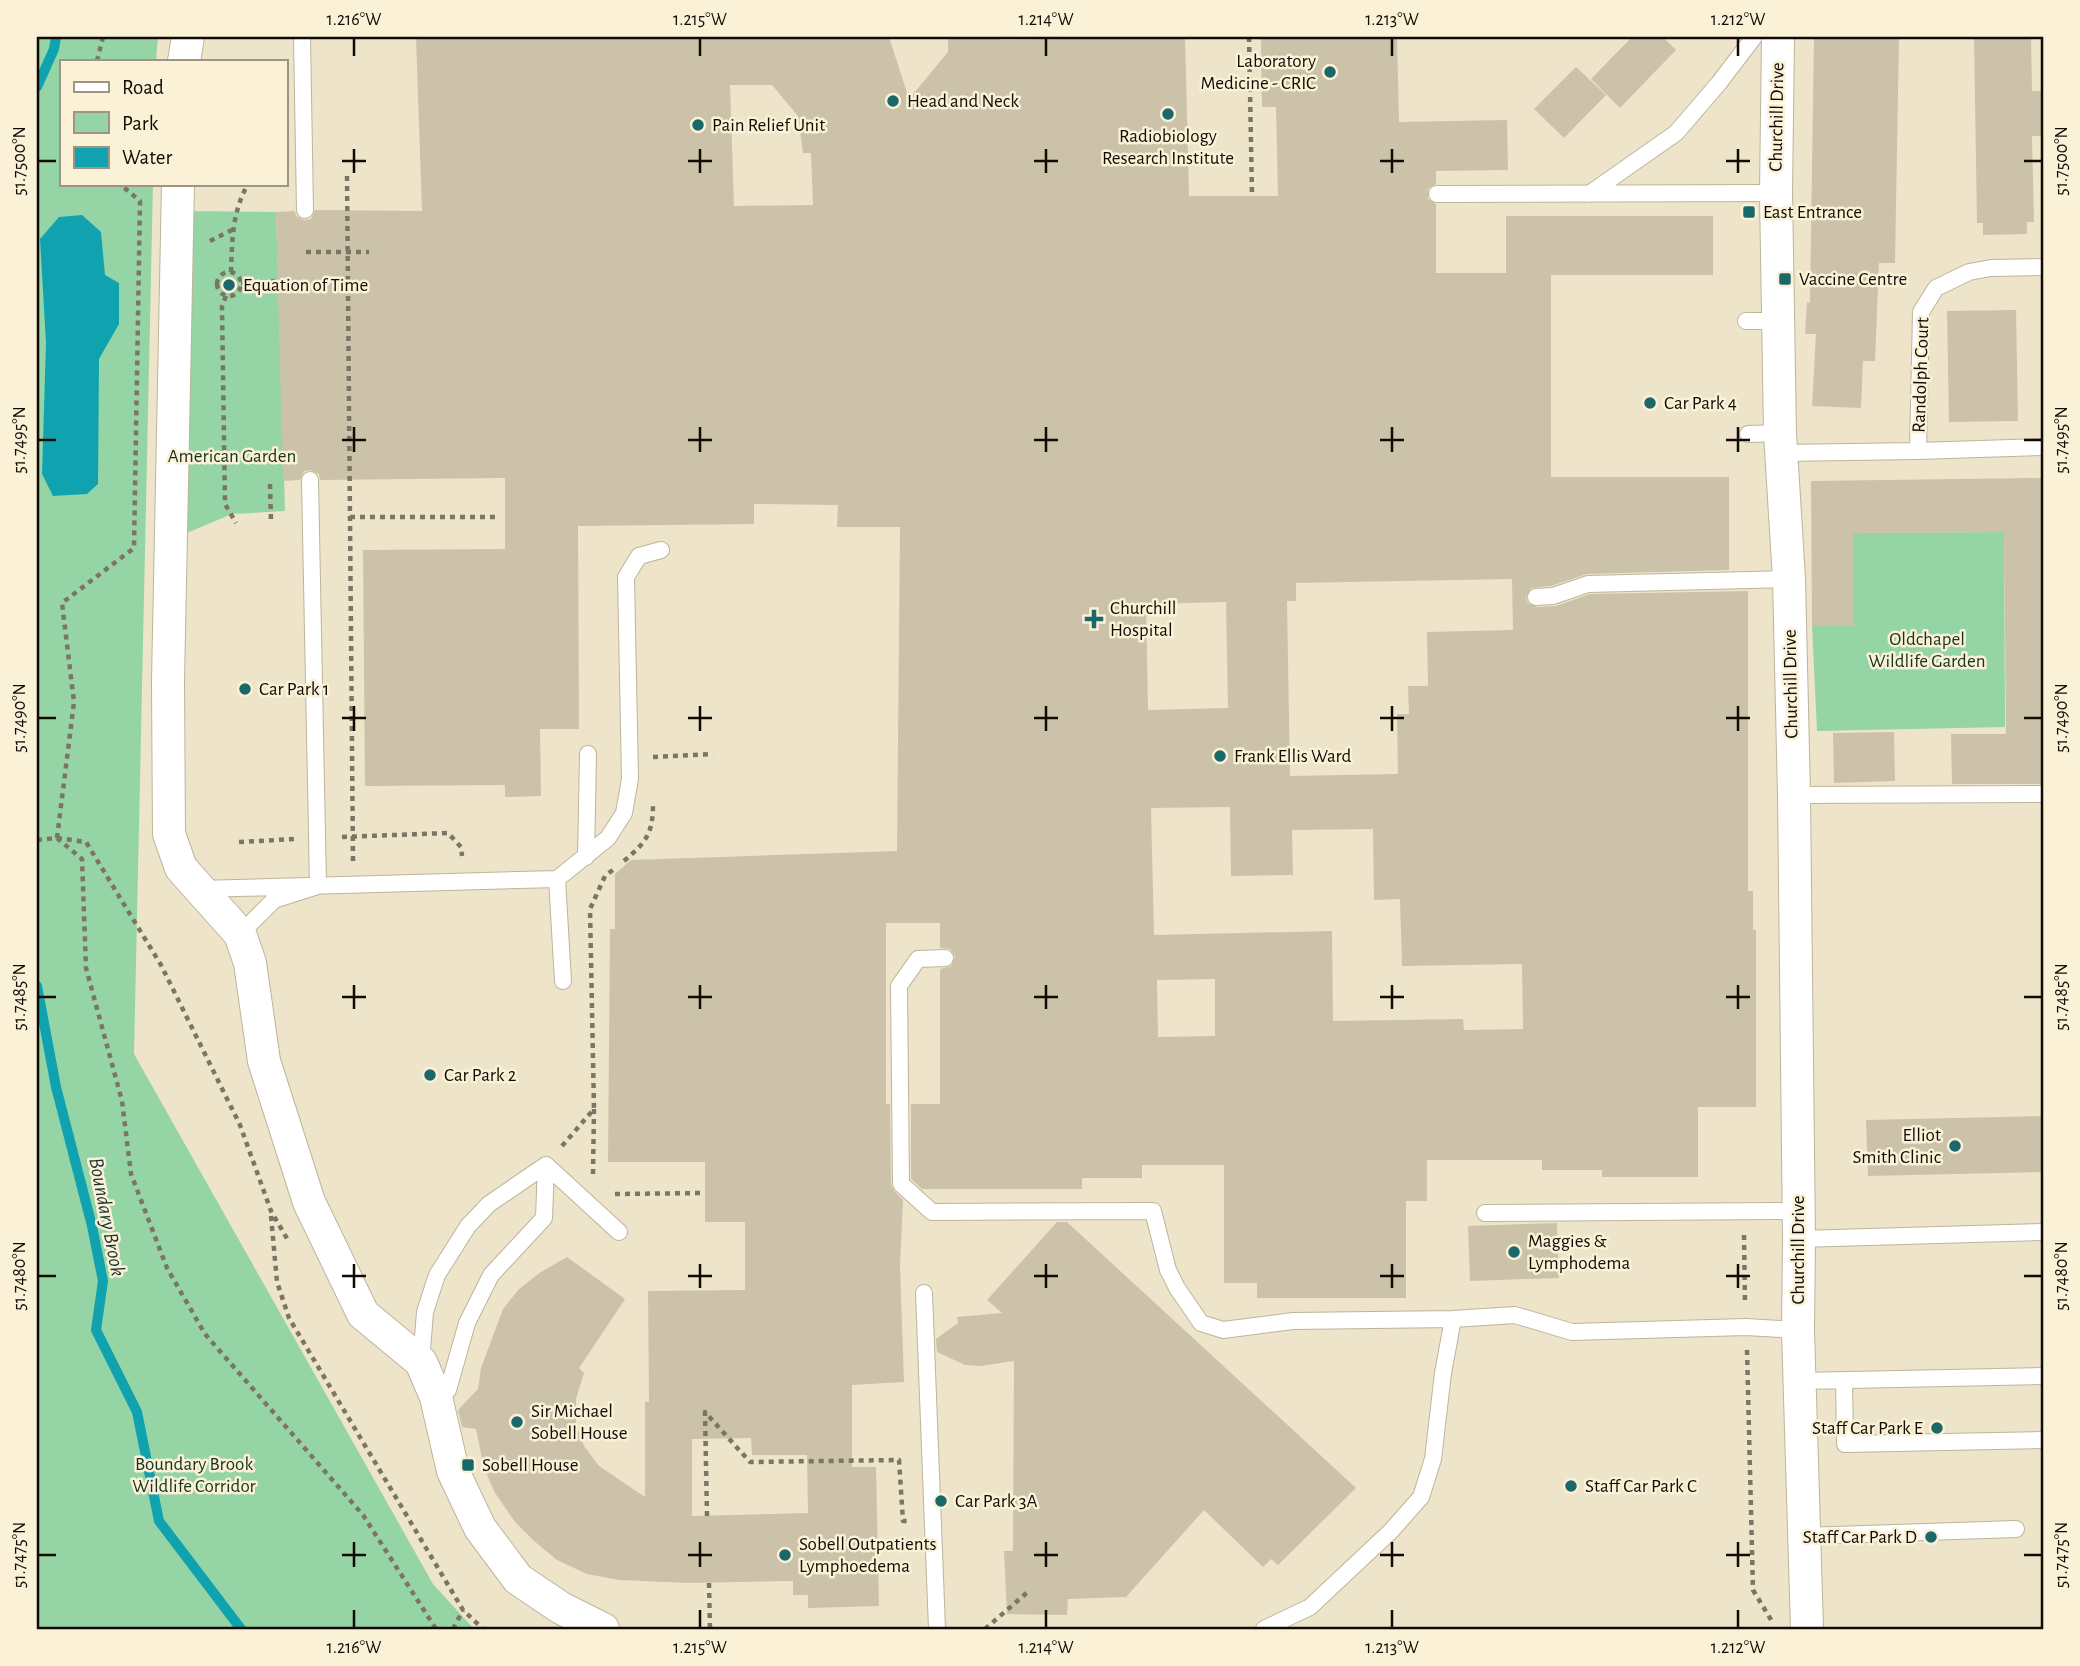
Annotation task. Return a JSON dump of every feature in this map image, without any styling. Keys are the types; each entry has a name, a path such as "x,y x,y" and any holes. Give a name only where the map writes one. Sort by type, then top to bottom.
{"street":[{"path":"184,60 188,37"},
{"name":"Churchill Drive","path":"1778,37 1776,193 1781,443 1789,579 1794,795 1798,1331 1807,1629"},
{"path":"178,186 169,656 169,834 181,868 240,934 250,962 264,1061 309,1202 363,1314 421,1362 436,1397 453,1471 480,1528 518,1579 561,1608 603,1629"}],"lane":[{"path":"302,37 305,210"},
{"path":"1589,194 1676,133 1754,37"},
{"path":"1437,194 1776,193"},
{"name":"Randolph Court","path":"1918,451 1921,312 1936,288 1969,272 1991,268 2043,267"},
{"path":"1746,321 1779,321"},
{"name":"Randolph Court","path":"1748,434 1781,443 1918,451 2043,447"},
{"path":"310,480 318,886"},
{"path":"200,889 556,879 608,838 624,813 630,779 626,577 639,555 661,551"},
{"path":"1536,597 1553,596 1588,584 1789,579"},
{"path":"586,857 588,754"},
{"path":"1794,795 2043,794"},
{"path":"556,879 564,981"},
{"path":"240,934 274,900 318,886"},
{"path":"944,958 918,959 899,986 901,1184 932,1212 1153,1211 1168,1270 1177,1288 1201,1323 1223,1330 1293,1321 1453,1319 1515,1315 1572,1332 1746,1327 1798,1331"},
{"path":"421,1362 425,1312 437,1275 468,1226 489,1204 546,1166"},
{"path":"546,1166 618,1232"},
{"path":"436,1397 448,1390 467,1323 491,1275 544,1218 546,1166"},
{"path":"1485,1213 1762,1211 1799,1225 2043,1232"},
{"path":"924,1293 937,1629"},
{"path":"1264,1629 1310,1607 1391,1531 1421,1497 1433,1459 1443,1373 1453,1319"},
{"path":"1799,1381 2043,1376"},
{"path":"1844,1380 1845,1444 2043,1440"},
{"path":"1804,1536 2016,1529"}],"path":[{"path":"97,60 103,37"},
{"path":"1249,37 1252,196"},
{"path":"347,176 354,884"},
{"path":"57,838 75,702 62,603 134,548 139,201 122,186"},
{"path":"231,272 232,230 238,200 246,186"},
{"path":"306,252 369,252"},
{"path":"231,272 238,276 241,283 237,293 226,296 219,292 217,279 223,273 231,272"},
{"path":"241,283 278,281"},
{"path":"226,296 222,306 225,504 236,523"},
{"path":"270,484 271,522"},
{"path":"350,517 498,517"},
{"path":"653,768 653,755 713,754"},
{"path":"593,1187 590,909 605,876 643,845 653,821 653,795"},
{"path":"239,842 448,833 461,847 462,881"},
{"path":"57,838 82,859 86,968 122,1101 131,1174 167,1268 205,1334 363,1515 436,1629"},
{"path":"37,840 57,838 86,842 161,965 240,1125 271,1211 277,1282 289,1318 463,1610 483,1629"},
{"path":"546,1166 594,1109"},
{"path":"603,1194 705,1193"},
{"path":"1762,1211 1743,1220 1753,1590 1777,1629"},
{"path":"707,1516 705,1412 750,1462 899,1460 903,1521 933,1520"},
{"path":"709,1583 710,1629"},
{"path":"985,1629 1030,1590"},
{"path":"453,1629 463,1610"}],"green space":[{"name":"Boundary Brook Wildlife Corridor","path":"37,37 158,37 156,60 60,60 60,186 153,186 134,1054 433,1584 474,1629 37,1629"},
{"name":"American Garden","path":"182,211 276,212 285,511 232,514 182,535"},
{"name":"Oldchapel Wildlife Garden","path":"2004,532 2005,727 1817,731 1812,626 1853,533"}],"water":[{"path":"82,215 101,232 105,275 119,283 119,324 99,359 98,484 87,494 53,496 42,474 46,343 40,239 59,217"}],"building":[{"path":"416,37 889,37 909,99 948,52 948,37 1001,37 1001,40 1185,37 1189,196 1278,196 1276,107 1262,107 1261,37 1397,37 1399,122 1507,120 1508,170 1436,171 1436,184 1428,189 1428,199 1436,204 1436,273 1506,273 1506,216 1713,216 1713,275 1551,275 1551,477 1729,477 1729,570 1587,574 1551,586 1531,588 1526,597 1528,603 1537,607 1556,606 1590,594 1748,591 1748,891 1753,891 1753,930 1756,930 1756,1107 1698,1107 1698,1177 1602,1177 1602,1170 1542,1170 1542,1160 1427,1160 1427,1201 1406,1201 1406,1298 1257,1298 1257,1283 1224,1283 1224,1165 1142,1165 1142,1178 1082,1178 1082,1189 922,1189 911,1179 911,1104 940,1104 940,969 951,966 955,957 950,949 940,948 940,923 886,923 886,1104 890,1104 891,1185 903,1200 900,1266 904,1382 852,1385 852,1467 876,1467 879,1606 808,1608 808,1595 793,1595 793,1581 689,1583 619,1580 587,1574 557,1560 515,1522 495,1493 484,1468 476,1429 462,1427 458,1410 478,1389 481,1368 503,1309 519,1289 567,1257 625,1299 579,1368 584,1373 576,1399 576,1424 584,1446 599,1466 645,1497 645,1402 649,1402 648,1291 745,1290 745,1222 705,1222 705,1162 608,1162 610,929 615,929 615,874 631,860 897,851 900,527 837,527 838,505 754,504 754,524 578,526 579,729 540,729 541,796 505,797 505,785 365,786 363,550 505,549 505,478 320,480 319,474 310,470 304,471 300,480 283,481 276,212 295,211 296,216 304,220 311,219 315,210 422,211","holes":["730,85 772,85 798,116 803,153 811,153 813,205 734,206","1512,579 1513,630 1427,632 1428,686 1408,686 1409,714 1397,714 1398,774 1290,776 1287,601 1296,601 1296,583","1226,602 1228,708 1148,710 1146,604","1230,807 1231,876 1293,875 1292,830 1373,829 1374,900 1400,899 1402,966 1522,964 1523,1029 1464,1030 1463,1019 1333,1021 1332,931 1154,935 1151,808","1215,979 1215,1036 1158,1037 1157,980","751,1438 752,1455 807,1455 808,1513 692,1516 692,1439"]},
{"path":"1632,37 1663,37 1676,50 1620,108 1591,79"},
{"path":"1814,37 1899,37 1895,263 1879,263 1875,361 1863,361 1861,408 1812,406 1816,334 1805,334 1807,302 1810,303"},
{"path":"1974,37 2031,37 2032,91 2043,91 2043,136 2032,136 2034,222 2027,222 2027,234 1983,235 1983,223 1977,223"},
{"path":"1576,67 1606,95 1564,138 1534,109"},
{"path":"2016,310 2018,421 1949,422 1947,311"},
{"path":"2043,478 2043,784 1952,784 1951,734 2006,734 2004,532 1853,533 1854,626 1812,626 1811,481"},
{"path":"1894,732 1895,781 1834,783 1833,733"},
{"name":"Elliot Smith Clinic","path":"2043,1116 2043,1172 1868,1176 1866,1120"},
{"path":"1057,1222 1067,1222 1356,1488 1278,1565 1271,1559 1263,1567 1204,1510 1126,1597 1068,1599 1067,1615 1007,1614 1004,1551 1013,1551 1014,1361 980,1366 965,1365 937,1352 936,1339 958,1323 957,1317 1002,1313 987,1300"},
{"name":"Maggies & Lymphodema","path":"1557,1223 1559,1278 1470,1281 1468,1226"}],"waterway":[{"name":"Boundary Brook","path":"37,87 54,49 56,37"},
{"name":"Boundary Brook","path":"37,986 56,1087 92,1226 103,1281 96,1330 137,1412 159,1521 241,1629"}],"place":[{"name":"Laboratory Medicine - CRIC","path":"1330,72"},
{"name":"Head and Neck","path":"893,101"},
{"name":"Radiobiology Research Institute","path":"1168,114"},
{"name":"Pain Relief Unit","path":"698,125"},
{"name":"East Entrance","path":"1749,212"},
{"name":"Vaccine Centre","path":"1785,279"},
{"name":"Equation of Time","path":"229,285"},
{"name":"Car Park 4","path":"1650,403"},
{"name":"Churchill Hospital","path":"1094,619"},
{"name":"Car Park 1","path":"245,689"},
{"name":"Frank Ellis Ward","path":"1220,756"},
{"name":"Car Park 2","path":"430,1075"},
{"name":"Elliot Smith Clinic","path":"1955,1146"},
{"name":"Maggies & Lymphodema","path":"1514,1252"},
{"name":"Sir Michael Sobell House","path":"517,1422"},
{"name":"Staff Car Park E","path":"1937,1428"},
{"name":"Sobell House","path":"468,1465"},
{"name":"Staff Car Park C","path":"1571,1486"},
{"name":"Car Park 3A","path":"941,1501"},
{"name":"Staff Car Park D","path":"1931,1537"},
{"name":"Sobell Outpatients Lymphoedema","path":"785,1555"}]}
